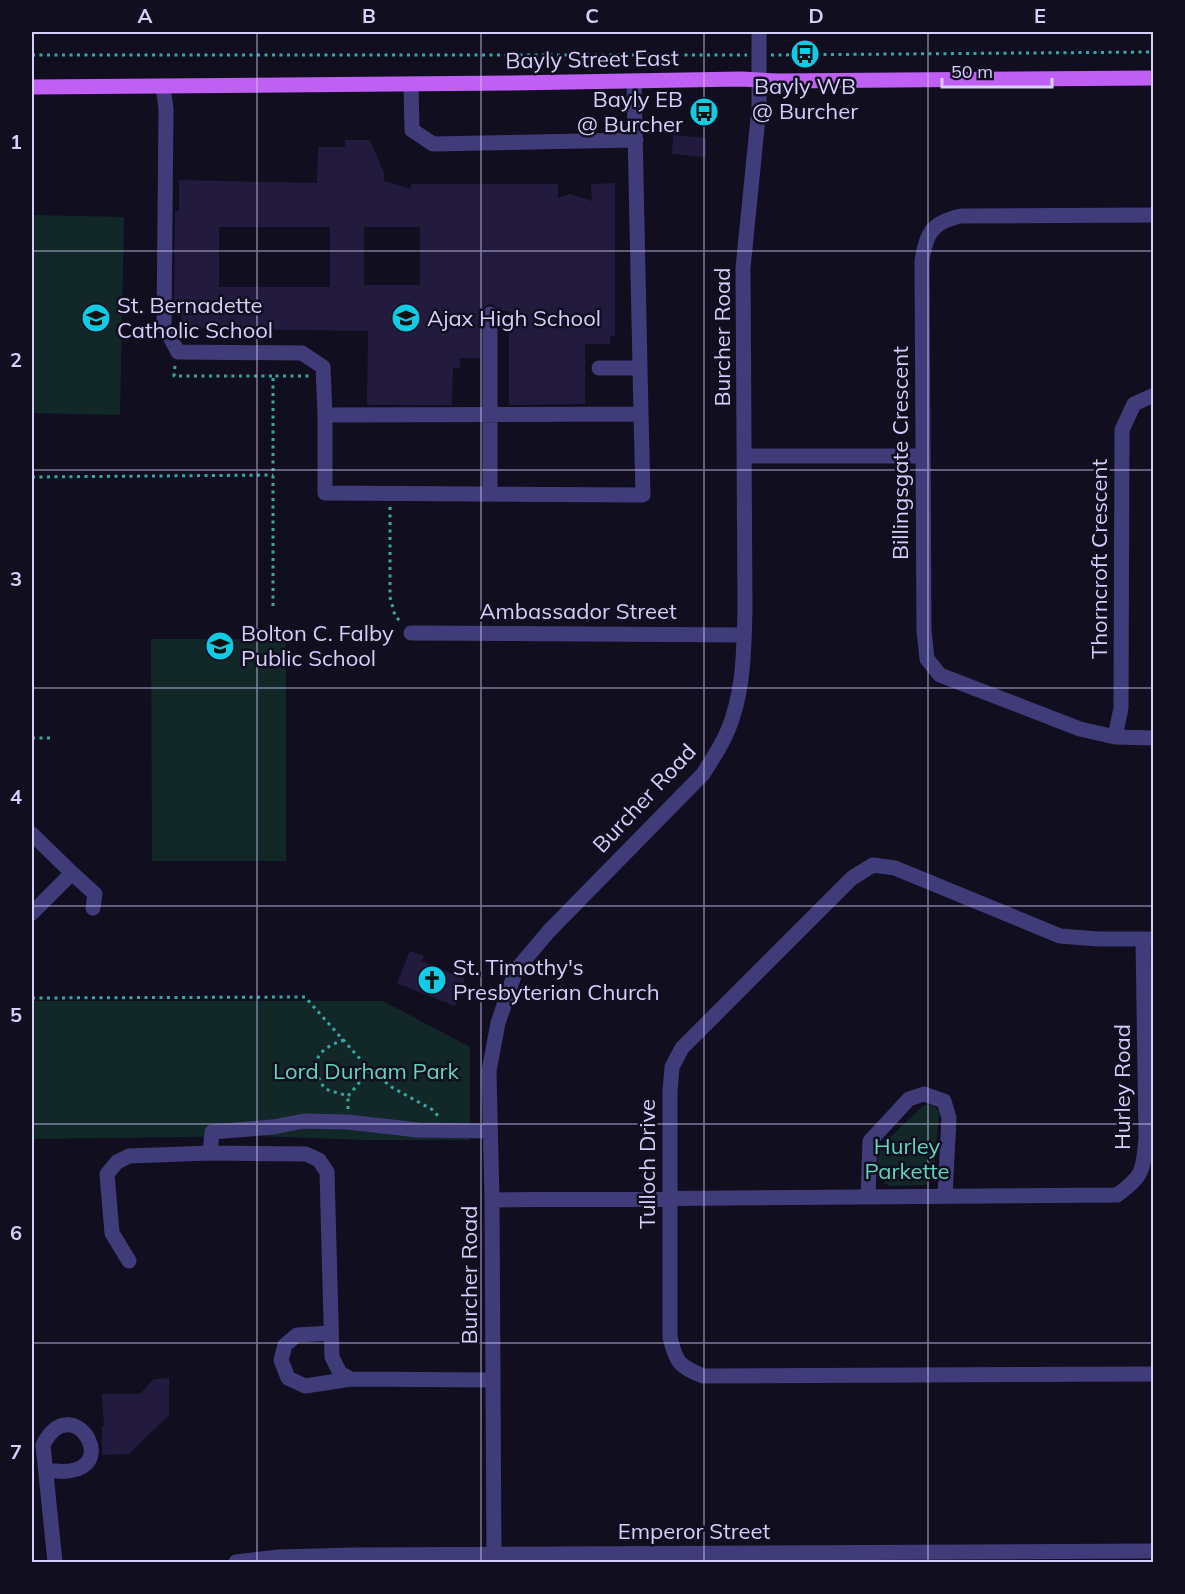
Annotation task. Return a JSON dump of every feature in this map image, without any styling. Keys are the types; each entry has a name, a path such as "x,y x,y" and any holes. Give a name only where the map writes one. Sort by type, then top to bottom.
{"main road":[{"name":"Bayly Street East","path":"32,87 1154,78"}],"street":[{"name":"Burcher Road","path":"494,1558 489,1071 498,1023 516,969 549,931 704,774 721,746 733,716 743,664 745,456 743,268 759,108 759,32"},
{"path":"164,86 166,109 164,326 178,352 302,353 323,367 325,493 643,495 634,82"},
{"path":"411,84 412,130 433,144 636,140"},
{"name":"Billingsgate Crescent","path":"1154,215 961,216 945,220 933,228 924,244 922,261 924,632 927,658 940,675 1080,729 1115,737 1154,738"},
{"path":"490,314 490,494"},
{"path":"599,368 640,368"},
{"name":"Thorncroft Crescent","path":"1115,737 1121,708 1122,430 1134,404 1154,395"},
{"path":"325,415 641,414"},
{"path":"745,456 923,456"},
{"name":"Ambassador Street","path":"411,633 744,635"},
{"path":"32,834 95,894 93,908"},
{"name":"Tulloch Drive","path":"1148,939 1060,936 895,868 873,865 852,878 682,1048 672,1067 670,1092 670,1337 673,1351 682,1367 703,1376 1154,1374"},
{"path":"32,913 72,873"},
{"name":"Hurley Road","path":"492,1200 1117,1195 1133,1183 1143,1168 1146,1138 1148,939"},
{"path":"868,1196 870,1141 909,1100 924,1094 944,1101 949,1118 945,1196"},
{"path":"210,1153 212,1132 273,1127 304,1121 490,1131"},
{"path":"129,1261 111,1233 107,1174 117,1162 129,1156 210,1153 306,1154 319,1160 327,1172 332,1357 340,1372 351,1379"},
{"path":"331,1333 297,1335 285,1345 281,1360 288,1378 304,1386 351,1379 492,1380"},
{"path":"47,1470 55,1563"},
{"name":"Emperor Street","path":"236,1563 279,1557 354,1559 874,1557 1154,1551"}],"path":[{"path":"32,55 759,55 1154,52"},
{"path":"178,352 175,355 174,376 314,376"},
{"path":"273,376 273,606"},
{"path":"32,477 273,475"},
{"path":"390,493 390,597 395,616 411,633"},
{"path":"32,738 52,738"},
{"path":"32,998 305,997 370,1070 393,1088 433,1110 442,1121 442,1130"},
{"path":"344,1040 331,1044 321,1052 314,1066 317,1078 325,1089 348,1096 370,1070"}],"green space":[{"path":"32,215 124,217 120,415 32,413"},
{"path":"151,639 286,639 286,861 152,861"},
{"name":"Lord Durham Park","path":"32,1001 383,1001 470,1047 470,1140 366,1140 256,1136 32,1139"},
{"name":"Hurley Parkette","path":"924,1105 933,1105 939,1111 934,1173 930,1181 924,1185 889,1186 877,1174 878,1153 882,1145"}],"building":[{"path":"673,135 706,138 706,157 672,154"},
{"path":"345,140 370,140 384,173 384,181 411,189 411,184 558,184 558,198 570,194 592,201 591,184 615,183 615,336 610,336 610,344 585,344 585,404 509,405 509,311 499,311 491,304 485,306 480,313 480,358 460,358 460,368 453,368 452,405 367,405 368,331 181,328 182,304 174,304 175,210 179,211 179,180 317,183 318,147 345,147","holes":["219,227 330,227 330,287 219,287","364,227 420,227 420,285 364,285"]},
{"name":"St. Timothy's Presbyterian Church","path":"410,951 424,956 422,961 465,979 455,1006 397,983"},
{"path":"169,1378 169,1415 129,1454 102,1455 102,1426 104,1426 102,1394 140,1394 154,1379"}],"place":[{"name":"Bayly WB @ Burcher","path":"805,54"},
{"name":"Bayly EB @ Burcher","path":"704,112"},
{"name":"St. Bernadette Catholic School","path":"96,318"},
{"name":"Ajax High School","path":"406,318"},
{"name":"Bolton C. Falby Public School","path":"220,646"},
{"name":"St. Timothy's Presbyterian Church","path":"432,980"}]}
